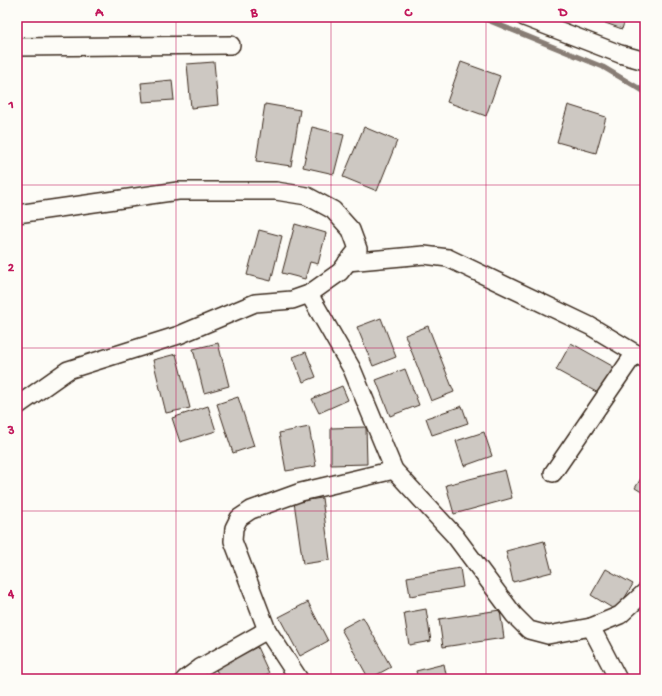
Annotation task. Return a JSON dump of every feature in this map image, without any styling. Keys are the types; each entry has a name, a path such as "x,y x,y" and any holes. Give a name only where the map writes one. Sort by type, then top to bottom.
{"street":[{"path":"524,17 620,54 645,61"},
{"path":"17,47 231,45"},
{"path":"17,214 178,191 282,192 307,196 333,210 351,230 358,249 340,272 309,294 292,300 255,303 179,334 68,370 17,406"},
{"path":"347,262 424,255 448,258 590,326 640,356 553,474"},
{"path":"309,294 352,369 394,470 456,536 514,615 529,630 548,635 591,627 620,615 645,592"},
{"path":"299,679 267,630 233,542 234,528 239,518 251,510 301,492 394,470"},
{"path":"591,627 618,679"},
{"path":"185,679 200,668 267,630"}],"building":[{"path":"598,17 626,17 622,29 597,20"},
{"path":"214,62 218,105 191,108 187,64"},
{"path":"461,62 500,76 486,116 447,102"},
{"path":"172,80 174,100 143,102 141,83"},
{"path":"265,104 300,110 291,166 256,161"},
{"path":"568,105 606,117 596,153 557,142"},
{"path":"312,127 344,135 334,174 303,167"},
{"path":"364,127 397,141 377,191 343,177"},
{"path":"295,224 326,233 318,264 310,262 305,279 282,273"},
{"path":"259,230 282,236 271,281 247,275"},
{"path":"381,318 396,357 373,366 357,327"},
{"path":"428,326 454,392 431,401 405,335"},
{"path":"218,343 229,386 204,393 193,349"},
{"path":"571,343 614,367 600,394 556,370"},
{"path":"306,352 316,377 303,382 293,357"},
{"path":"176,354 190,408 166,413 153,360"},
{"path":"405,369 419,405 390,416 376,380"},
{"path":"342,386 348,400 319,413 312,399"},
{"path":"238,397 254,446 233,453 217,404"},
{"path":"208,406 216,431 180,442 172,418"},
{"path":"462,406 468,423 432,435 426,418"},
{"path":"309,427 316,466 286,471 279,433"},
{"path":"366,427 367,464 331,465 331,428"},
{"path":"484,432 492,456 464,466 456,441"},
{"path":"505,470 512,498 454,514 446,485"},
{"path":"645,472 645,494 635,488"},
{"path":"322,498 330,560 303,564 294,502"},
{"path":"544,541 552,572 513,582 506,551"},
{"path":"460,568 463,587 410,596 407,577"},
{"path":"606,569 633,584 617,611 591,595"},
{"path":"308,602 328,641 300,656 279,617"},
{"path":"426,609 431,641 409,645 404,613"},
{"path":"500,610 504,638 443,647 439,619"},
{"path":"363,617 391,667 369,679 341,629"},
{"path":"257,647 269,673 258,679 221,679 215,668"},
{"path":"444,664 447,679 418,679 416,671"}],"waterway":[{"path":"480,17 603,67 645,92"}]}
